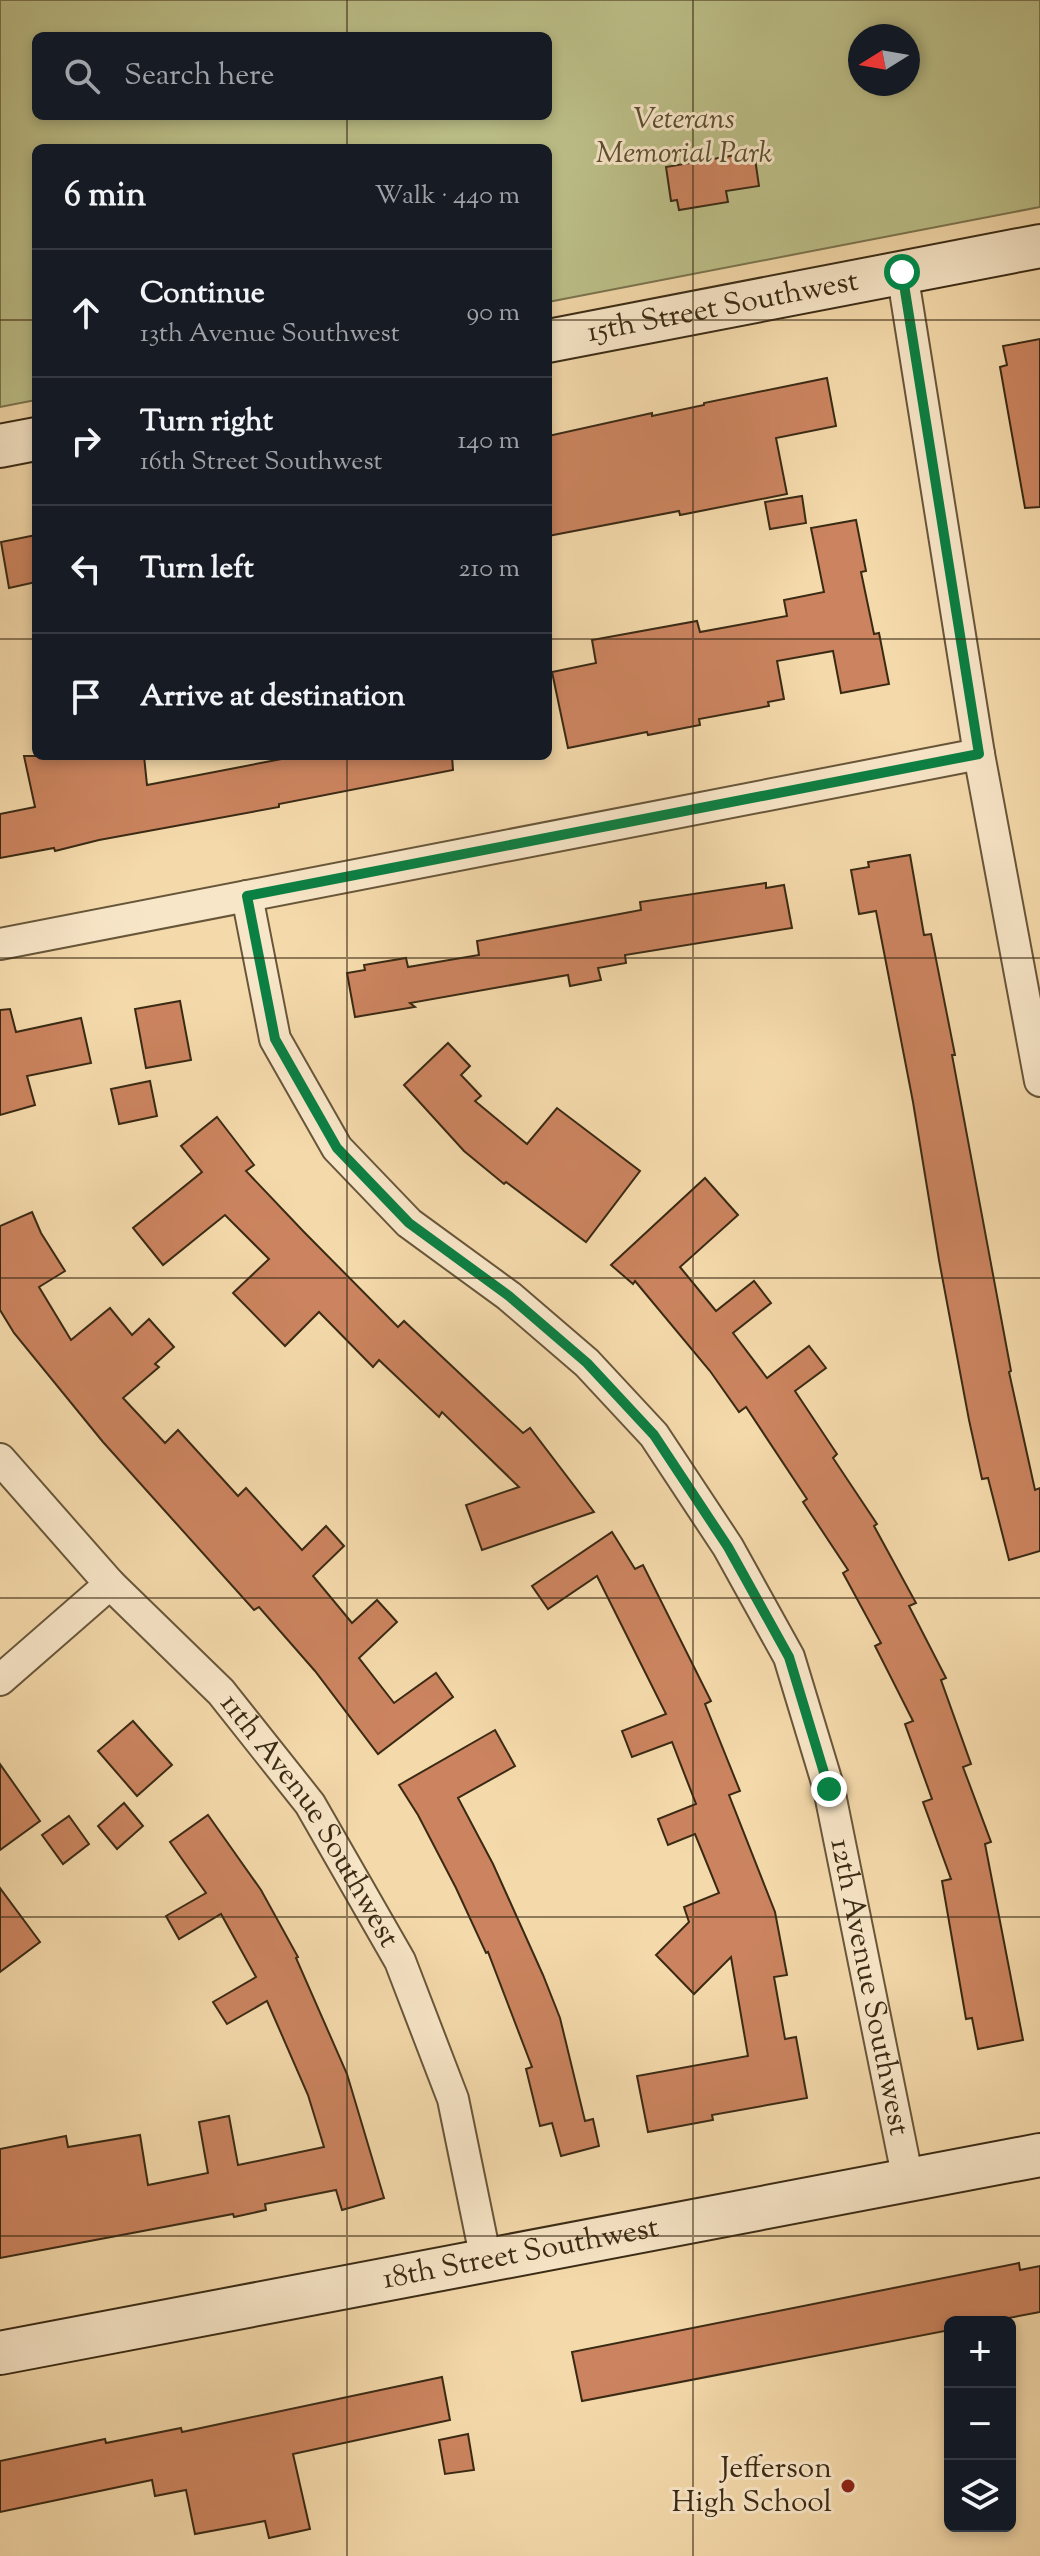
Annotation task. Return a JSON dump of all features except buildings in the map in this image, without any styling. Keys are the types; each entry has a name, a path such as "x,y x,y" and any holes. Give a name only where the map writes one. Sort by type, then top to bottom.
{"street":[{"name":"15th Street Southwest","path":"552,340 1040,246"},
{"path":"902,272 979,754 1040,1081"},
{"path":"0,446 32,440"},
{"path":"0,944 979,754"},
{"name":"12th Avenue Southwest","path":"247,896 275,1039 337,1148 409,1223 509,1296 587,1363 654,1435 728,1547 789,1657 829,1789 908,2180"},
{"name":"11th Avenue Southwest","path":"0,1459 110,1584 221,1692 310,1804 400,1961 453,2099 486,2260"},
{"path":"0,1680 110,1584"},
{"name":"18th Street Southwest","path":"0,2353 1040,2155"}],"green space":[{"name":"Veterans Memorial Park","path":"0,0 1040,0 1040,207 552,301 552,144 32,144 32,401 0,407"}],"place":[{"name":"Jefferson High School","path":"848,2486"}],"route":[{"path":"829,1789 789,1657 728,1547 654,1435 587,1363 509,1296 409,1223 337,1148 275,1039 247,896 979,754 902,272"}]}
